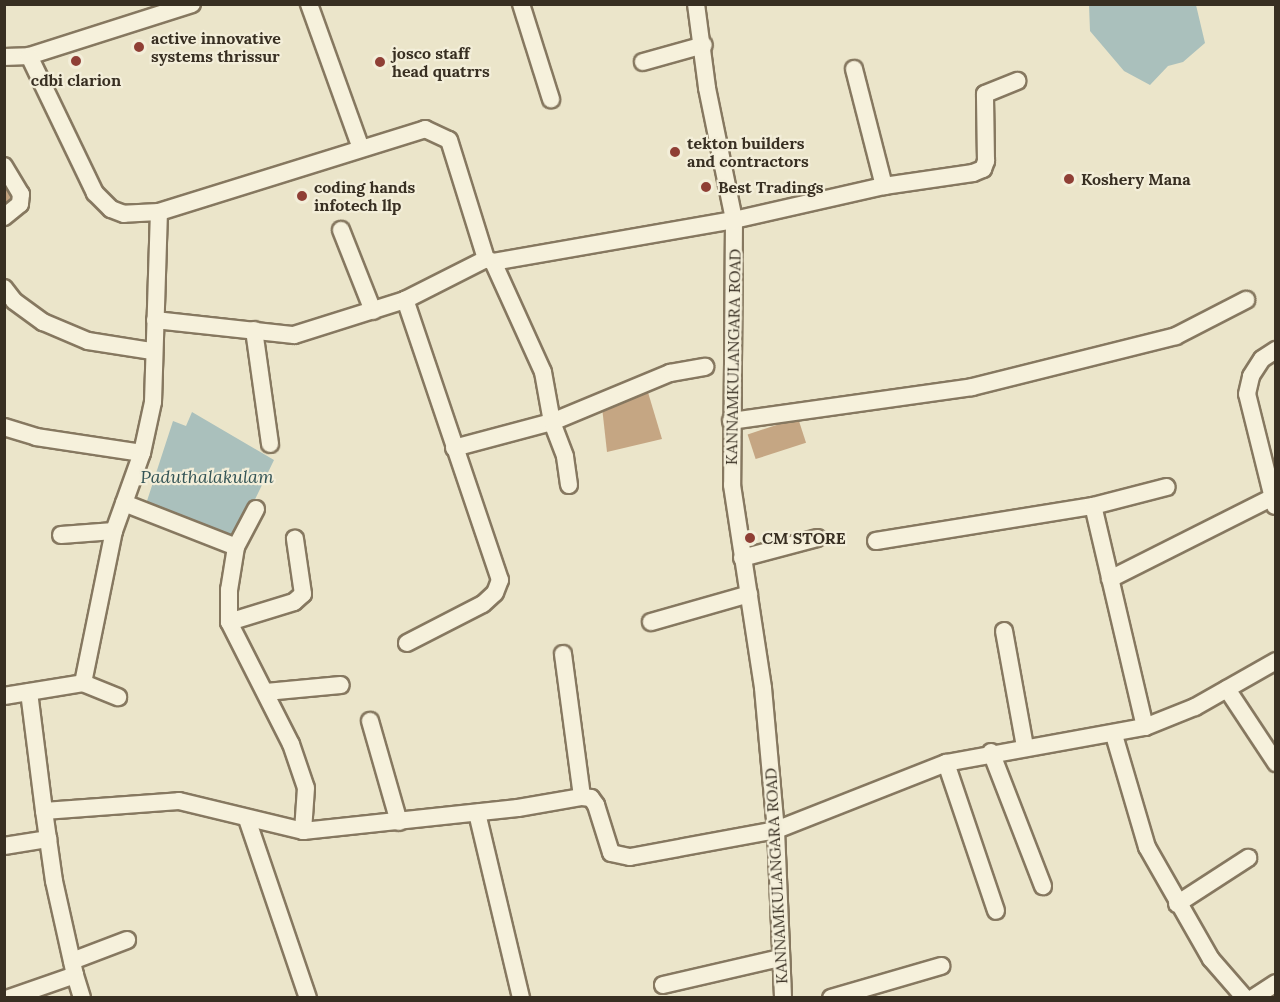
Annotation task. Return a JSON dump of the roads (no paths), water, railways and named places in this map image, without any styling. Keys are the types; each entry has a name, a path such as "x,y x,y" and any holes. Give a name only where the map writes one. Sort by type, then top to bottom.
{"street":[{"path":"4,57 29,56 192,4"},
{"path":"309,4 360,146"},
{"path":"521,4 551,99"},
{"name":"KANNAMKULANGARA ROAD","path":"696,4 704,45 707,88 734,220 730,421 732,485 763,688 776,830 783,998"},
{"path":"643,62 704,45"},
{"path":"29,56 95,193 124,214 159,212 360,146 425,129 449,140 490,260 543,372 552,422 565,456 569,485"},
{"path":"854,69 884,186"},
{"path":"155,320 294,334 405,300 490,260 734,220 884,186 982,169 986,160 985,94 1018,81"},
{"path":"4,166 21,194 20,204 4,217"},
{"path":"83,683 114,531 142,453 153,402 152,351 159,212"},
{"path":"341,230 373,311"},
{"path":"4,288 14,301 43,322 88,341 152,351"},
{"path":"405,300 500,580 495,593 483,604 407,643"},
{"path":"730,421 982,384 1176,336 1246,300"},
{"path":"254,330 270,444"},
{"path":"1110,579 1274,502 1247,394 1251,376 1262,359 1275,350"},
{"path":"454,448 552,422 670,373 705,367"},
{"path":"4,427 36,437 142,453"},
{"path":"876,540 1094,506 1167,487"},
{"path":"124,502 236,547"},
{"path":"1094,506 1145,726"},
{"path":"256,509 236,547 229,590 229,622 253,674 266,692 291,744 306,788 303,831"},
{"path":"62,535 114,531"},
{"path":"742,558 817,538"},
{"path":"229,622 294,602 303,594 295,539"},
{"path":"651,622 749,594"},
{"path":"1004,631 1025,746"},
{"path":"562,654 582,797"},
{"path":"44,811 179,801 303,831 477,813 582,797 591,798 596,805 606,846 617,857 696,847 776,830 946,762 1025,746 1114,735 1145,726 1196,707 1275,661"},
{"path":"4,696 83,683 118,697"},
{"path":"266,692 341,685"},
{"path":"1227,689 1275,763"},
{"path":"29,692 48,839 82,998"},
{"path":"370,722 399,822"},
{"path":"1114,735 1147,847 1177,904 1211,959 1245,998"},
{"path":"991,752 1043,886"},
{"path":"946,762 996,911"},
{"path":"477,813 521,998"},
{"path":"247,819 308,998"},
{"path":"4,846 48,839"},
{"path":"1177,904 1248,858"},
{"path":"9,998 127,940"},
{"path":"663,985 780,958"},
{"path":"831,998 941,966"},
{"path":"1253,998 1275,983"}],"water":[{"path":"1089,5 1196,5 1205,43 1183,62 1168,66 1150,85 1124,71 1090,31"},
{"name":"Paduthalakulam","path":"192,412 274,460 236,539 146,504 173,421 186,426"}],"place":[{"name":"active innovative systems thrissur","path":"139,47"},
{"name":"cdbi clarion","path":"76,61"},
{"name":"josco staff head quatrrs","path":"380,62"},
{"name":"tekton builders and contractors","path":"675,152"},
{"name":"Koshery Mana","path":"1069,179"},
{"name":"Best Tradings","path":"706,187"},
{"name":"coding hands infotech llp","path":"302,196"},
{"name":"CM STORE","path":"750,538"}]}
